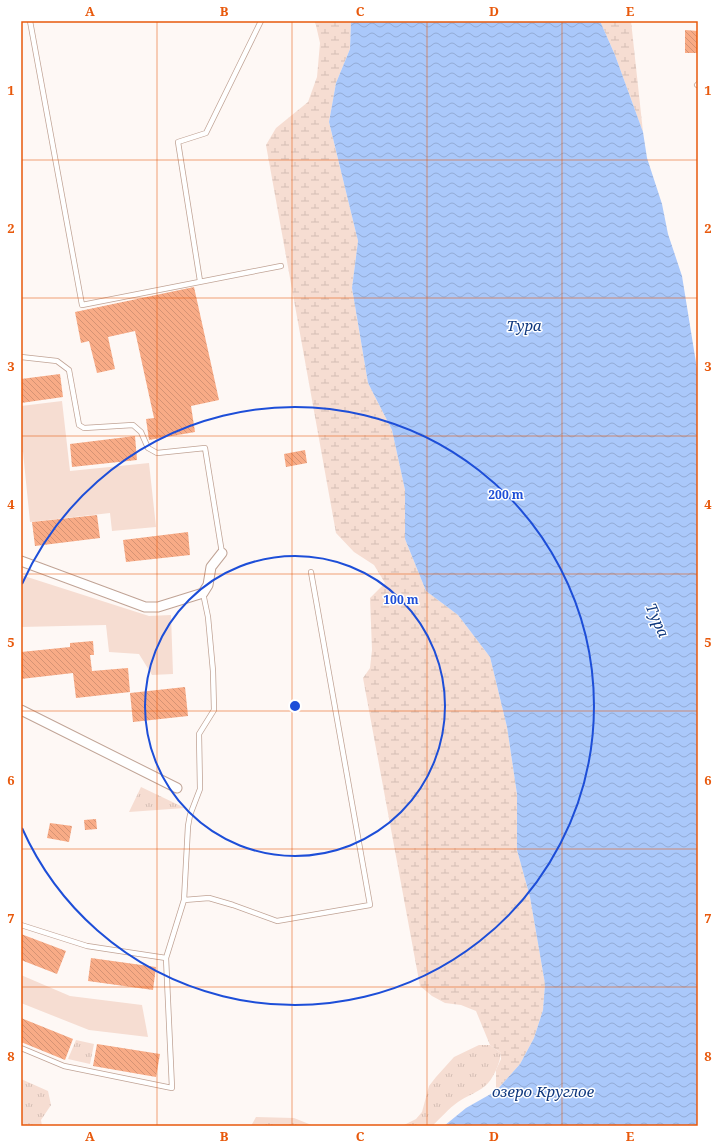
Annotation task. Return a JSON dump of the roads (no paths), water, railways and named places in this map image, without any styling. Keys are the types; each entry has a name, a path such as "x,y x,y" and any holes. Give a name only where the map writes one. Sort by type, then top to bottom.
{"street":[{"path":"21,561 145,607 158,607 203,593 208,586 211,567 222,553"},
{"path":"21,710 177,788"}],"lane":[{"path":"30,21 82,305 281,266"},
{"path":"200,281 178,142 206,133 261,21"},
{"path":"21,357 57,362 69,370 79,424 84,428 132,425 141,432 148,448 157,453 205,448 222,553"},
{"path":"184,900 208,898 233,905 277,921 370,905 311,572"},
{"path":"21,1048 64,1066 172,1088 166,958 184,900 188,826 190,815 200,789 199,734 214,710 213,671 208,617 203,593"},
{"path":"21,925 87,946 166,958"}],"water":[{"name":"Тура","path":"351,21 600,21 615,55 643,132 647,158 662,204 668,234 682,276 698,375 698,1126 444,1126 466,1108 496,1091 520,1064 534,1038 543,1010 545,984 530,897 517,850 517,794 507,727 490,657 458,615 426,591 405,539 405,490 392,430 368,383 352,288 358,241 329,122 336,83 350,49"}],"water label":[{"name":"озеро Круглое","path":"543,1091"}]}
